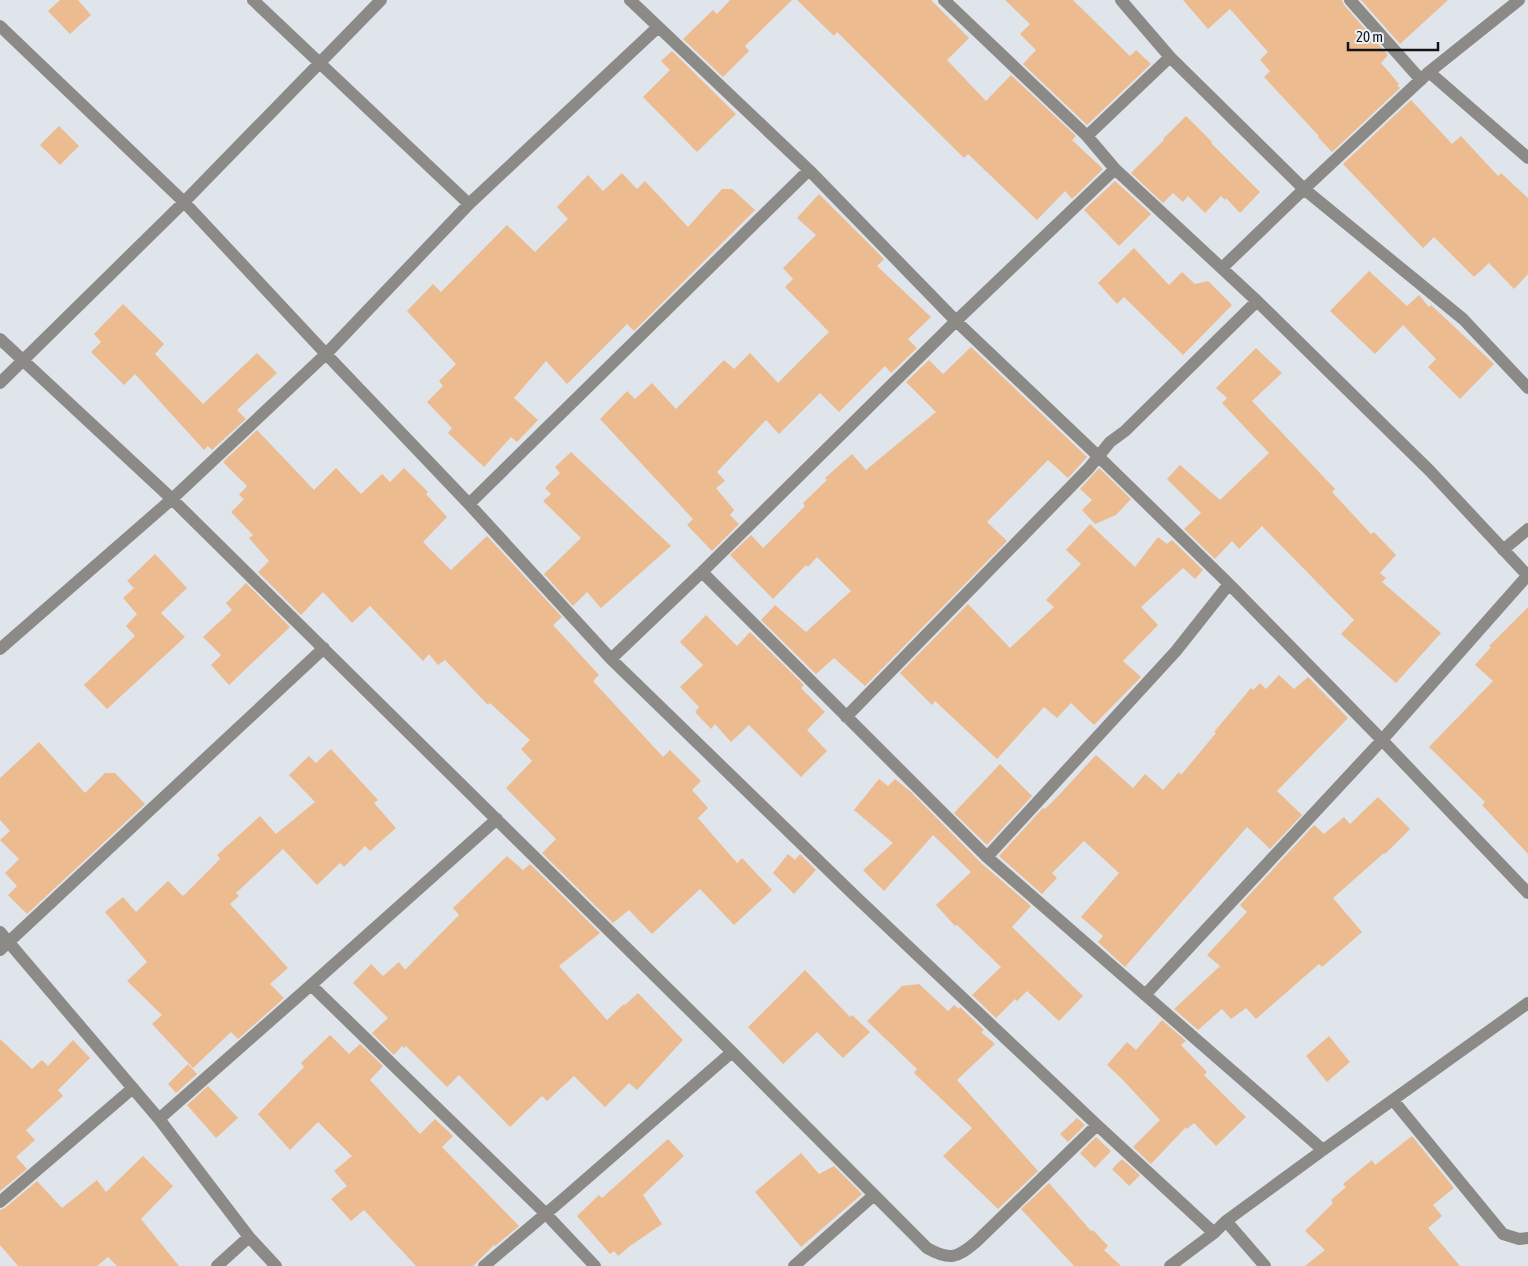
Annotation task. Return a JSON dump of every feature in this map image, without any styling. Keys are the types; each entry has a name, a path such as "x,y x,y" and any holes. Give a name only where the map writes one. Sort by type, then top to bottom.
{"street":[{"path":"253,0 469,204"},
{"path":"0,384 184,202 381,0"},
{"path":"630,0 809,170 956,321 1230,584 1528,893"},
{"path":"944,0 1087,136 1115,169 1257,301 1430,472 1528,576 1382,740 1145,995"},
{"path":"1121,0 1170,57 1304,189 1463,319 1528,388"},
{"path":"1350,0 1425,76 1528,158"},
{"path":"1222,268 1425,76 1519,0"},
{"path":"0,26 184,202 470,504 611,659 855,896 1214,1233"},
{"path":"0,649 172,499 326,354 469,204 658,27"},
{"path":"1087,136 1170,57"},
{"path":"611,659 702,572 956,321 1115,169"},
{"path":"470,504 809,170"},
{"path":"846,717 1089,468 1110,442 1132,424 1257,301"},
{"path":"0,339 172,499 324,648 927,1248 941,1256 956,1256 966,1250 1097,1125"},
{"path":"1503,550 1528,529"},
{"path":"702,572 988,857 1323,1150"},
{"path":"988,857 1176,651 1230,584"},
{"path":"4,947 324,648"},
{"path":"159,1119 497,819"},
{"path":"0,932 4,947 133,1088 249,1237 276,1266"},
{"path":"311,985 546,1214 595,1266"},
{"path":"1170,1266 1214,1233 1226,1221 1323,1150 1528,1004"},
{"path":"484,1266 732,1052"},
{"path":"0,1202 133,1088"},
{"path":"1394,1100 1503,1234 1519,1239 1528,1238"},
{"path":"794,1266 874,1195"},
{"path":"1226,1221 1264,1266"},
{"path":"217,1266 249,1237"}],"building":[{"path":"60,0 78,0 91,15 70,34 48,11"},
{"path":"730,0 792,0 745,46 749,51 723,77 683,39 713,10 717,14"},
{"path":"797,0 931,0 969,38 947,60 986,101 1011,75 1076,136 1072,140 1103,169 1072,199 1065,191 1037,220 968,154 964,158 837,32 834,36"},
{"path":"1005,0 1073,0 1130,56 1136,50 1151,64 1087,125 1023,64 1036,50 1020,34 1030,24"},
{"path":"1183,0 1342,0 1344,5 1388,55 1381,63 1399,84 1397,85 1400,88 1332,152 1264,77 1270,71 1260,60 1268,52 1230,9 1208,29"},
{"path":"1361,0 1448,0 1400,44"},
{"path":"672,51 736,114 697,152 643,97 670,70 661,61"},
{"path":"1411,100 1452,144 1461,136 1498,176 1501,173 1528,198 1528,274 1514,289 1489,263 1474,277 1434,237 1423,248 1343,164"},
{"path":"1186,116 1260,192 1240,213 1226,198 1225,200 1221,196 1205,213 1188,196 1183,202 1173,193 1163,203 1131,173"},
{"path":"59,126 79,146 60,165 40,145"},
{"path":"622,173 637,189 645,181 688,227 722,189 732,189 755,210 634,331 627,324 567,384 546,361 514,398 538,420 517,442 511,437 484,467 448,433 452,428 427,402 443,386 439,381 456,364 407,311 433,284 441,292 507,225 535,252 568,219 557,207 588,175 603,191"},
{"path":"1115,181 1151,214 1119,246 1084,210"},
{"path":"819,194 884,259 877,266 931,317 908,339 917,348 891,373 885,366 839,412 820,393 779,434 766,420 717,472 725,481 716,488 734,510 730,515 739,524 712,551 687,525 693,519 600,419 627,391 635,399 652,383 676,409 724,360 734,369 750,353 778,383 829,332 785,287 793,279 783,268 816,235 797,218"},
{"path":"1134,248 1169,285 1182,272 1195,284 1208,281 1232,305 1183,355 1124,297 1117,304 1098,283"},
{"path":"1369,271 1407,306 1419,295 1429,307 1431,305 1494,364 1460,399 1428,367 1436,359 1403,325 1375,354 1330,311"},
{"path":"123,304 164,344 155,354 203,404 257,353 277,373 237,410 246,419 212,450 208,446 204,450 135,374 124,385 91,352 101,342 94,334"},
{"path":"971,347 1087,457 1068,478 1048,460 987,522 1007,541 865,686 834,658 816,674 761,620 775,605 806,632 851,591 817,557 808,567 806,565 773,599 730,555 751,535 763,548 805,506 803,503 827,480 825,478 852,454 866,470 936,412 906,382 929,360 943,374"},
{"path":"1256,348 1282,373 1252,401 1335,489 1332,492 1371,534 1374,532 1396,555 1380,573 1386,578 1382,582 1441,633 1396,683 1341,634 1354,620 1262,526 1239,549 1232,541 1215,559 1184,529 1201,513 1167,479 1180,465 1220,500 1269,453 1222,403 1227,398 1216,388"},
{"path":"257,430 314,490 336,468 361,494 382,474 390,482 404,468 428,492 426,494 447,517 423,542 451,570 487,536 562,617 553,625 599,675 593,681 663,757 670,750 701,781 692,790 708,808 698,818 737,863 742,858 772,890 734,925 700,889 652,934 629,910 613,923 542,853 556,839 506,788 532,761 521,749 530,740 490,703 488,705 445,660 438,665 429,654 423,661 370,606 352,623 323,592 301,615 258,572 269,561 249,538 253,535 231,512 244,499 239,495 247,486 223,462"},
{"path":"571,452 671,546 601,608 587,592 573,606 544,574 581,538 543,501 551,494 545,488 560,473 555,467"},
{"path":"1099,468 1131,499 1116,515 1095,524 1082,510 1092,500 1080,489"},
{"path":"1090,524 1135,567 1158,537 1167,544 1172,540 1203,570 1195,579 1183,568 1141,607 1158,625 1123,661 1141,677 1094,725 1071,703 1057,718 1044,707 997,759 935,701 932,705 900,673 968,604 1010,648 1054,607 1046,600 1081,564 1066,550"},
{"path":"155,554 187,588 161,613 185,637 107,709 84,685 135,636 126,626 137,614 123,598 134,588 127,581"},
{"path":"246,583 290,627 229,685 211,665 221,655 203,637 232,610 226,603"},
{"path":"1528,607 1528,854 1482,805 1485,802 1429,747 1493,681 1475,665 1491,647 1489,646"},
{"path":"706,615 737,646 750,632 804,685 801,688 825,712 807,730 827,751 801,777 749,725 731,742 715,724 711,729 695,712 699,707 680,687 703,665 680,642"},
{"path":"1279,675 1294,689 1308,677 1348,718 1277,791 1302,815 1270,849 1247,827 1125,967 1098,942 1103,936 1081,917 1119,873 1084,841 1052,873 1057,878 1042,894 999,856 1043,808 1045,809 1060,794 1096,755 1133,788 1145,774 1163,790 1179,772 1181,775 1251,688 1253,690 1260,683 1266,689"},
{"path":"39,742 85,793 105,773 115,773 145,804 27,914 8,895 17,886 5,873 19,859 0,840 10,831 0,820 0,778"},
{"path":"331,749 378,800 374,803 396,828 370,851 365,846 344,867 340,863 317,885 283,849 236,893 239,896 230,904 288,968 270,984 284,998 238,1039 231,1032 193,1068 152,1024 162,1015 127,981 147,962 105,912 123,897 136,912 168,881 183,896 220,859 217,855 260,816 276,834 315,802 289,775 309,756 316,763"},
{"path":"1000,764 1032,796 987,845 954,813"},
{"path":"879,779 888,786 895,779 911,792 981,863 1031,906 1012,927 1083,996 1059,1021 1027,991 1017,1001 1015,999 996,1018 972,995 1001,967 957,925 955,926 936,905 971,872 933,835 884,891 863,870 893,843 854,810"},
{"path":"1378,797 1410,829 1385,854 1333,898 1362,932 1322,967 1319,964 1256,1019 1246,1008 1231,1019 1222,1009 1198,1030 1174,1009 1220,966 1207,955 1247,912 1240,905 1314,825 1324,834 1344,817 1350,824"},
{"path":"788,854 795,860 800,854 816,870 794,894 773,873"},
{"path":"507,856 523,870 530,864 600,933 559,966 607,1020 638,993 683,1040 637,1090 629,1083 605,1107 574,1076 547,1101 542,1096 510,1127 459,1075 447,1087 406,1046 404,1048 402,1046 394,1055 372,1033 388,1018 353,983 371,964 383,976 399,962 405,970 459,915 453,908"},
{"path":"805,970 850,1017 852,1015 870,1032 843,1058 817,1032 783,1064 748,1027"},
{"path":"919,984 948,1011 954,1005 959,1009 960,1007 984,1030 981,1032 995,1044 957,1080 1038,1171 998,1209 943,1156 972,1128 914,1073 917,1069 867,1021 902,986"},
{"path":"1162,1020 1186,1041 1181,1045 1207,1072 1204,1075 1246,1117 1216,1146 1194,1123 1187,1129 1186,1127 1151,1164 1133,1147 1160,1120 1107,1065 1127,1042 1136,1050"},
{"path":"330,1035 349,1054 360,1044 383,1066 370,1080 420,1134 435,1119 453,1136 442,1147 519,1226 494,1245 473,1266 416,1266 364,1210 351,1221 331,1199 347,1186 334,1171 352,1156 318,1122 290,1150 258,1114 304,1067 301,1063"},
{"path":"1329,1036 1350,1062 1327,1082 1306,1056"},
{"path":"0,1039 32,1069 42,1060 48,1066 73,1040 90,1058 58,1090 63,1096 26,1130 35,1140 16,1157 27,1169 0,1191"},
{"path":"188,1064 197,1074 176,1093 168,1084"},
{"path":"208,1086 238,1118 216,1138 187,1105"},
{"path":"1077,1118 1085,1125 1068,1142 1060,1134"},
{"path":"1412,1136 1454,1188 1433,1205 1442,1216 1428,1228 1460,1266 1305,1266 1325,1250 1305,1231 1333,1203 1331,1200 1346,1187 1343,1184 1372,1160 1375,1165"},
{"path":"1096,1137 1111,1151 1095,1168 1080,1153"},
{"path":"668,1139 684,1156 643,1195 662,1224 618,1256 614,1251 610,1254 577,1216 599,1195 602,1198"},
{"path":"801,1153 819,1174 834,1166 862,1194 801,1247 755,1192"},
{"path":"143,1156 173,1186 141,1219 179,1266 117,1266 108,1257 97,1266 18,1266 0,1245 0,1210 5,1208 37,1181 62,1208 97,1180 106,1192"},
{"path":"1122,1159 1140,1175 1129,1186 1112,1169"},
{"path":"1049,1183 1091,1231 1093,1230 1108,1246 1104,1250 1121,1266 1074,1266 1021,1209"}]}
